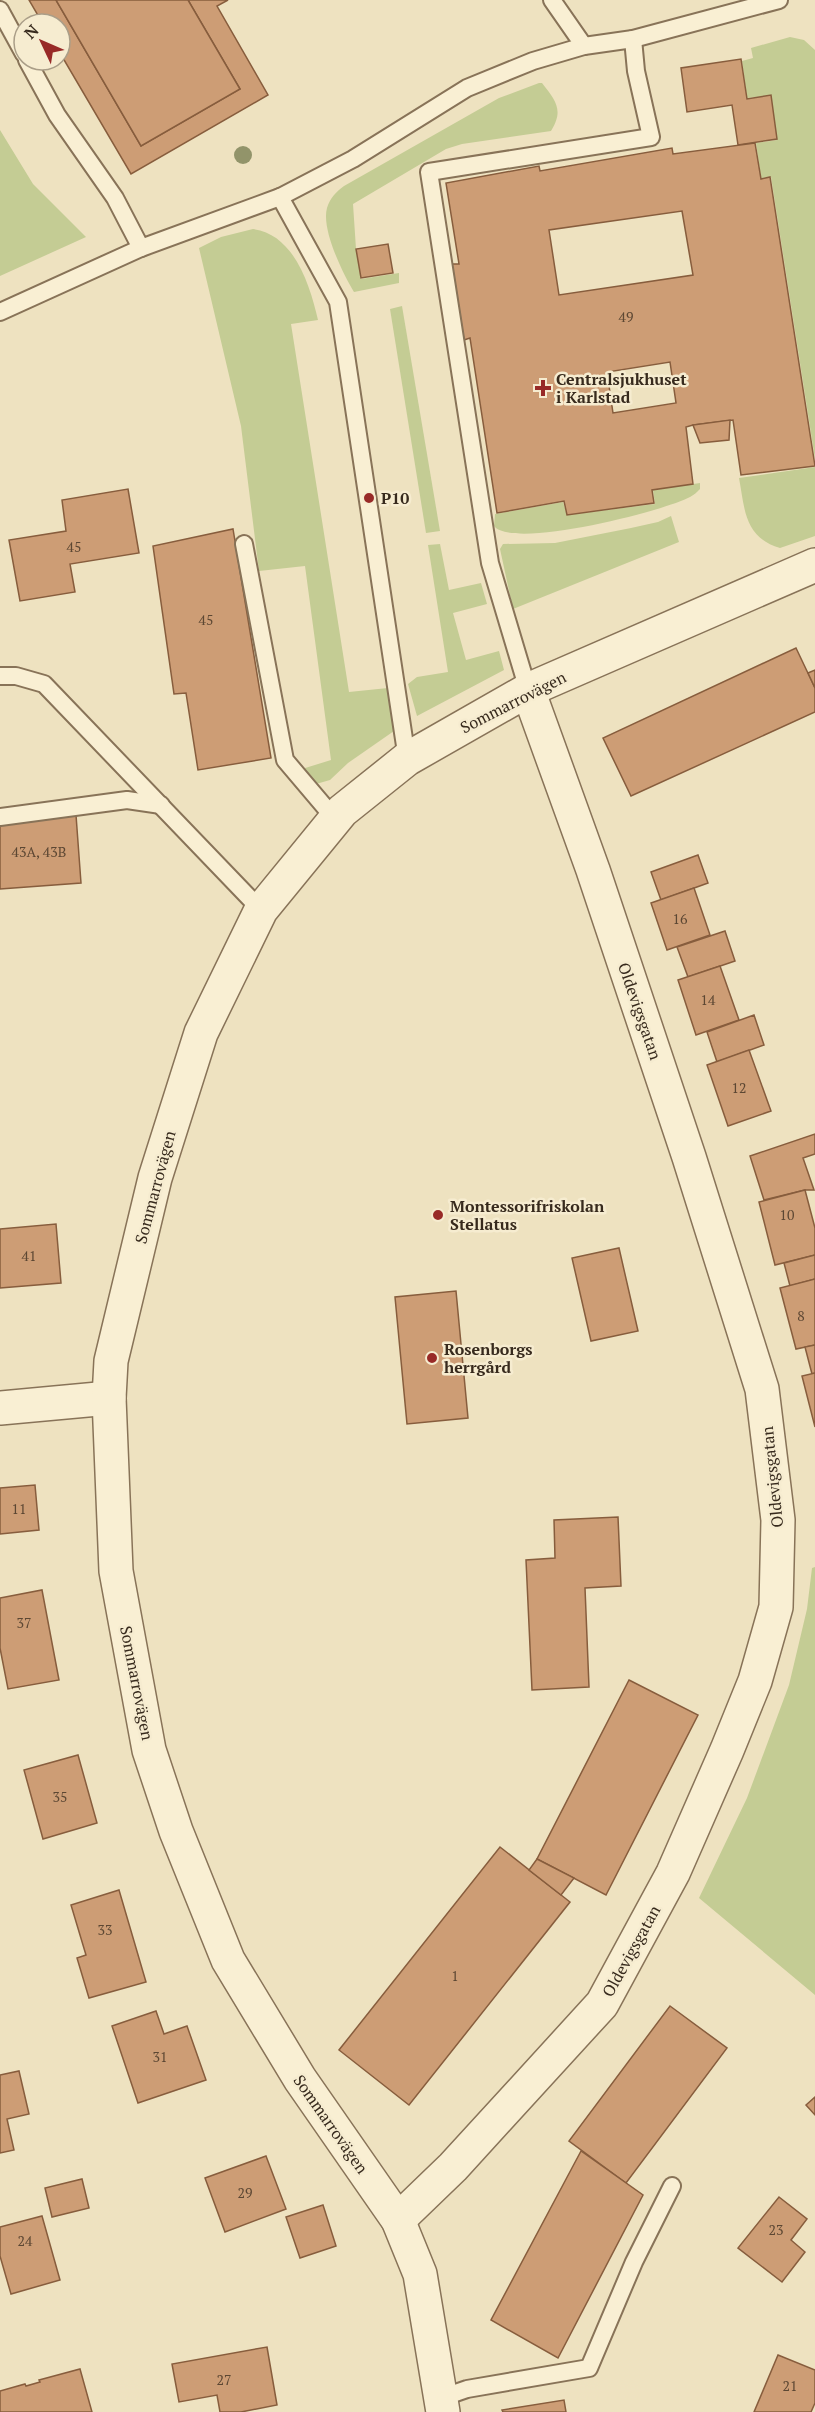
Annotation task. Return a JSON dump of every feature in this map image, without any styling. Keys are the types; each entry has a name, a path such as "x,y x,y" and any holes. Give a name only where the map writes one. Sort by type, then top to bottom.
{"street":[{"name":"Sommarrovägen","path":"442,2405 420,2274 398,2220 300,2079 228,1960 176,1831 149,1750 116,1571 109,1398 111,1361 155,1178 201,1033 261,910 342,811 407,759 528,690 815,565"},
{"name":"Oldevigsgatan","path":"398,2220 453,2167 602,2004 673,1873 755,1681 776,1607 778,1520 762,1389 689,1157 593,870 528,690"},
{"path":"0,1408 109,1398"}],"lane":[{"path":"552,0 584,46"},
{"path":"0,312 141,248 280,197 353,159 467,88 533,61 584,46 633,39 779,0"},
{"path":"0,10 12,32"},
{"path":"528,690 490,563 429,172 651,137 636,71 633,39"},
{"path":"34,72 57,115 115,198 141,248"},
{"path":"280,197 338,302 407,759"},
{"path":"244,544 285,760 335,819"},
{"path":"0,676 16,676 44,684 261,910"},
{"path":"0,817 127,800 160,805"},
{"path":"442,2405 467,2390 589,2368 634,2262 672,2186"}],"green space":[{"path":"790,37 804,40 815,50 815,459 771,177 761,178 756,143 777,140 771,96 747,98 742,61 753,58 751,48"},
{"path":"539,83 547,89 557,106 557,117 551,131 462,144 446,149 353,204 361,279 399,273 399,283 354,292 339,263 327,227 327,208 334,195 344,186 499,98"},
{"path":"0,130 33,184 86,237 0,276"},
{"path":"253,229 279,240 289,251 305,277 315,306 318,320 291,324 349,692 388,688 394,731 348,763 330,780 316,784 302,769 331,760 305,566 259,571 241,426 199,248 221,237"},
{"path":"402,306 440,531 426,533 390,309"},
{"path":"815,467 815,536 780,548 759,537 748,521 739,478"},
{"path":"700,483 700,489 694,494 675,503 589,526 529,534 507,532 494,526 495,514 563,502 567,515 655,504 653,490"},
{"path":"671,516 679,542 513,609 500,549 503,544 555,543 658,522"},
{"path":"440,544 449,590 481,583 487,604 453,613 466,660 499,651 504,670 417,716 408,684 417,677 448,672 428,545"},
{"path":"815,1567 815,1995 699,1898 747,1798 789,1685 807,1609 812,1568"}],"building":[{"path":"29,0 56,0 63,12 36,12"},
{"path":"56,0 188,0 240,89 141,146 72,27 72,12 63,12"},
{"path":"188,0 228,0 217,6 268,95 131,174 71,72 72,27 141,146 240,89"},
{"path":"741,59 747,99 771,95 777,139 738,145 732,105 687,112 681,68"},
{"path":"755,143 761,179 770,177 815,466 741,475 733,420 693,425 686,427 693,484 652,490 654,503 567,515 564,501 497,513 470,338 464,340 452,264 459,264 446,183 539,166 540,171 672,148 673,154","holes":["682,211 693,275 559,295 549,230","670,362 676,403 613,413 607,372"]},
{"path":"388,244 393,273 361,278 356,249"},
{"path":"730,420 729,440 700,443 693,425"},
{"path":"128,489 139,553 70,564 75,592 20,601 9,540 66,531 62,500"},
{"path":"233,529 271,758 198,770 186,693 174,694 153,546"},
{"path":"796,648 815,688 815,712 631,796 603,738"},
{"path":"815,670 815,688 808,673"},
{"path":"76,815 81,883 0,889 0,822"},
{"path":"698,855 708,883 661,900 651,872"},
{"path":"694,888 710,935 667,950 651,903"},
{"path":"725,931 735,961 688,977 677,947"},
{"path":"720,966 739,1020 696,1035 678,980"},
{"path":"754,1015 764,1045 717,1062 707,1032"},
{"path":"749,1050 771,1111 728,1126 707,1065"},
{"path":"815,1134 815,1154 803,1158 814,1190 764,1200 750,1156"},
{"path":"805,1190 815,1228 815,1255 775,1265 759,1202"},
{"path":"56,1224 61,1283 0,1288 0,1229"},
{"path":"619,1248 638,1331 591,1341 572,1258"},
{"path":"815,1255 815,1279 790,1286 784,1263"},
{"path":"815,1279 815,1345 796,1349 780,1288"},
{"name":"Rosenborgs herrgård","path":"456,1291 468,1418 407,1424 395,1297"},
{"path":"815,1345 815,1373 812,1374 805,1347"},
{"path":"815,1373 815,1427 802,1376"},
{"path":"35,1485 39,1530 0,1534 0,1488"},
{"path":"618,1517 621,1586 585,1588 589,1687 532,1690 526,1560 555,1558 554,1520"},
{"path":"42,1590 59,1680 8,1689 0,1648 0,1598"},
{"path":"629,1680 698,1715 606,1895 537,1859"},
{"path":"78,1755 97,1823 43,1839 24,1770"},
{"path":"500,1847 570,1902 409,2105 339,2050"},
{"path":"537,1859 574,1878 561,1895 529,1870"},
{"path":"119,1890 146,1982 89,1998 77,1958 86,1955 71,1905"},
{"path":"670,2006 727,2048 626,2183 569,2141"},
{"path":"156,2011 164,2034 187,2026 206,2080 138,2103 112,2026"},
{"path":"19,2071 29,2114 7,2119 14,2150 0,2153 0,2075"},
{"path":"815,2097 815,2115 806,2105"},
{"path":"581,2151 643,2195 558,2358 491,2320"},
{"path":"266,2156 286,2209 225,2232 205,2178"},
{"path":"82,2179 89,2208 52,2217 45,2188"},
{"path":"779,2197 807,2219 791,2240 805,2252 782,2282 738,2248"},
{"path":"323,2205 336,2246 300,2258 286,2217"},
{"path":"42,2216 60,2280 11,2294 0,2256 0,2227"},
{"path":"267,2347 277,2405 241,2412 220,2412 217,2395 179,2402 172,2364"},
{"path":"778,2355 815,2370 815,2403 811,2412 754,2412"},
{"path":"80,2369 92,2412 0,2412 0,2391 25,2384 26,2386 40,2382 39,2380"},
{"path":"564,2400 566,2412 503,2412 502,2410"}],"place":[{"name":"Centralsjukhuset i Karlstad","path":"543,388"},
{"name":"P10","path":"369,498"},
{"name":"Montessorifriskolan Stellatus","path":"438,1215"},
{"name":"Rosenborgs herrgård","path":"432,1358"}]}
